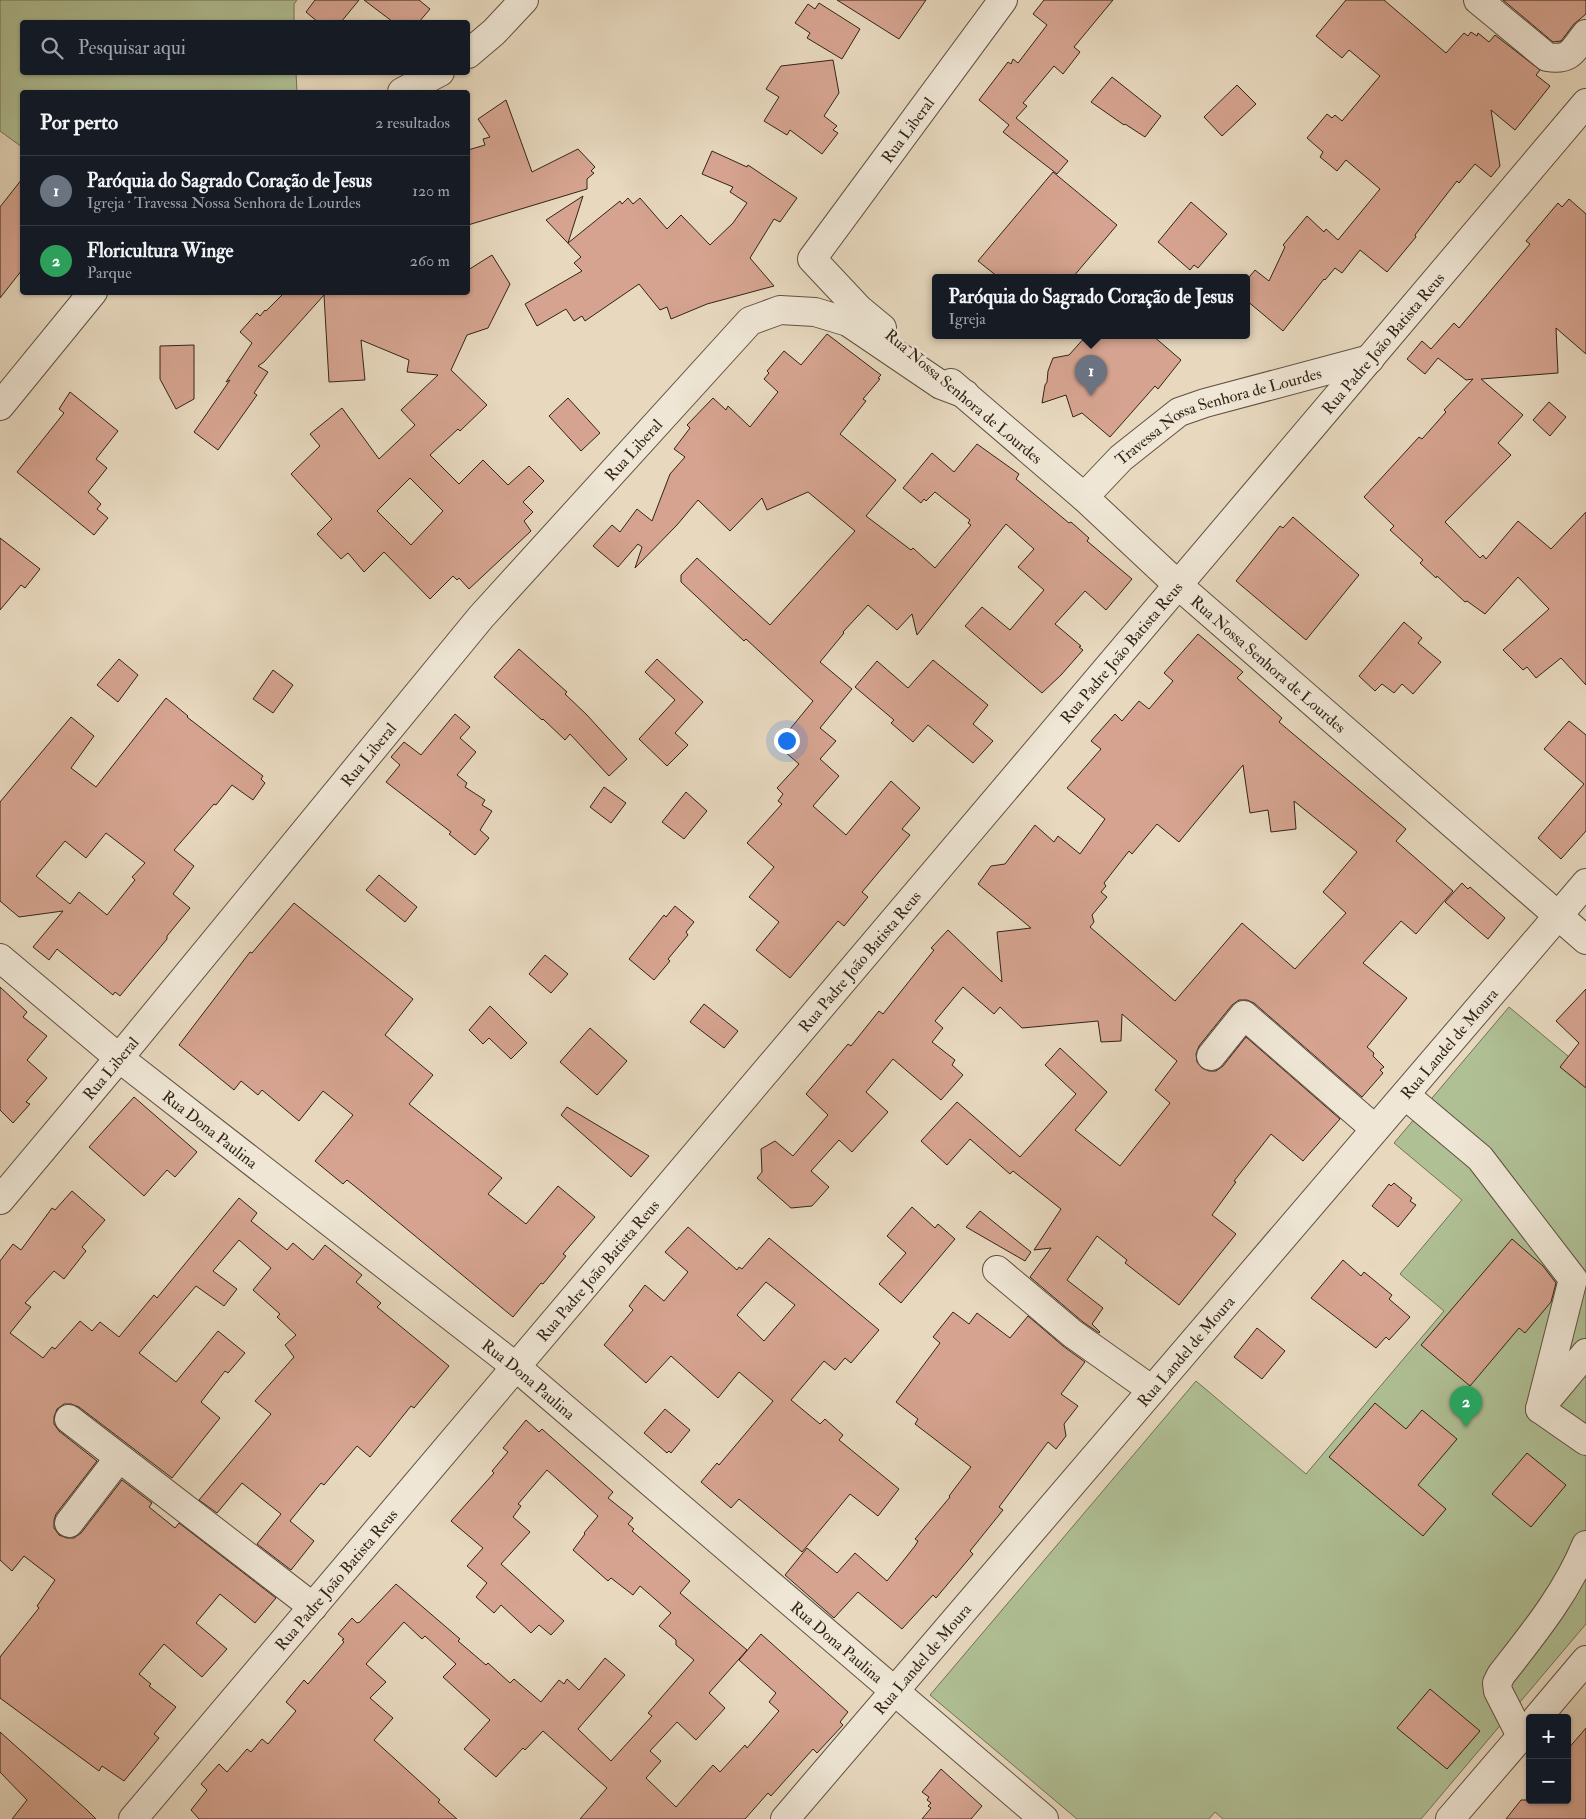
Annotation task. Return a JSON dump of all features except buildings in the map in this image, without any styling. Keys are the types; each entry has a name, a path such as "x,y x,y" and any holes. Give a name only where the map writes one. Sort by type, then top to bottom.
{"street":[{"path":"470,52 494,32 524,0"},
{"name":"Rua Liberal","path":"859,310 812,259 1003,0"},
{"path":"1478,0 1547,57 1559,59 1569,56 1586,34"},
{"path":"406,90 434,75"},
{"name":"Rua Padre João Batista Reus","path":"133,1819 1586,103"},
{"path":"0,406 91,295"},
{"name":"Rua Liberal","path":"0,1200 481,617 750,321 780,310 814,312 848,322 941,385 965,394"},
{"name":"Rua Nossa Senhora de Lourdes","path":"859,310 965,394 1084,497 1178,585 1586,940"},
{"name":"Travessa Nossa Senhora de Lourdes","path":"1084,497 1121,458 1179,412 1214,400 1370,359"},
{"name":"Rua Landel de Moura","path":"785,1819 1586,883"},
{"name":"Rua Dona Paulina","path":"0,958 119,1058 516,1366 1044,1819"},
{"path":"1211,1056 1244,1015 1375,1130"},
{"path":"1405,1095 1480,1158 1573,1280 1540,1409"},
{"path":"997,1270 1073,1334 1152,1390"},
{"path":"1540,1409 1586,1353"},
{"path":"1540,1409 1586,1440"},
{"path":"69,1419 313,1607"},
{"path":"69,1523 119,1458"},
{"path":"1526,1723 1498,1691 1497,1683 1583,1565"},
{"path":"1539,1714 1586,1660"},
{"path":"1450,1819 1526,1730"}],"green space":[{"path":"0,0 297,0 294,4 294,20 20,20 20,75 296,75 297,90 20,90 20,146 0,131"},
{"path":"1509,1007 1586,1071 1586,1624 1421,1819 1223,1819 1215,1812 1209,1819 1077,1819 930,1695 1196,1381 1306,1474 1444,1311 1400,1274 1462,1200 1394,1143"}],"place":[{"name":"Paróquia do Sagrado Coração de Jesus","path":"1091,396"},
{"name":"Floricultura Winge","path":"1466,1427"}]}
